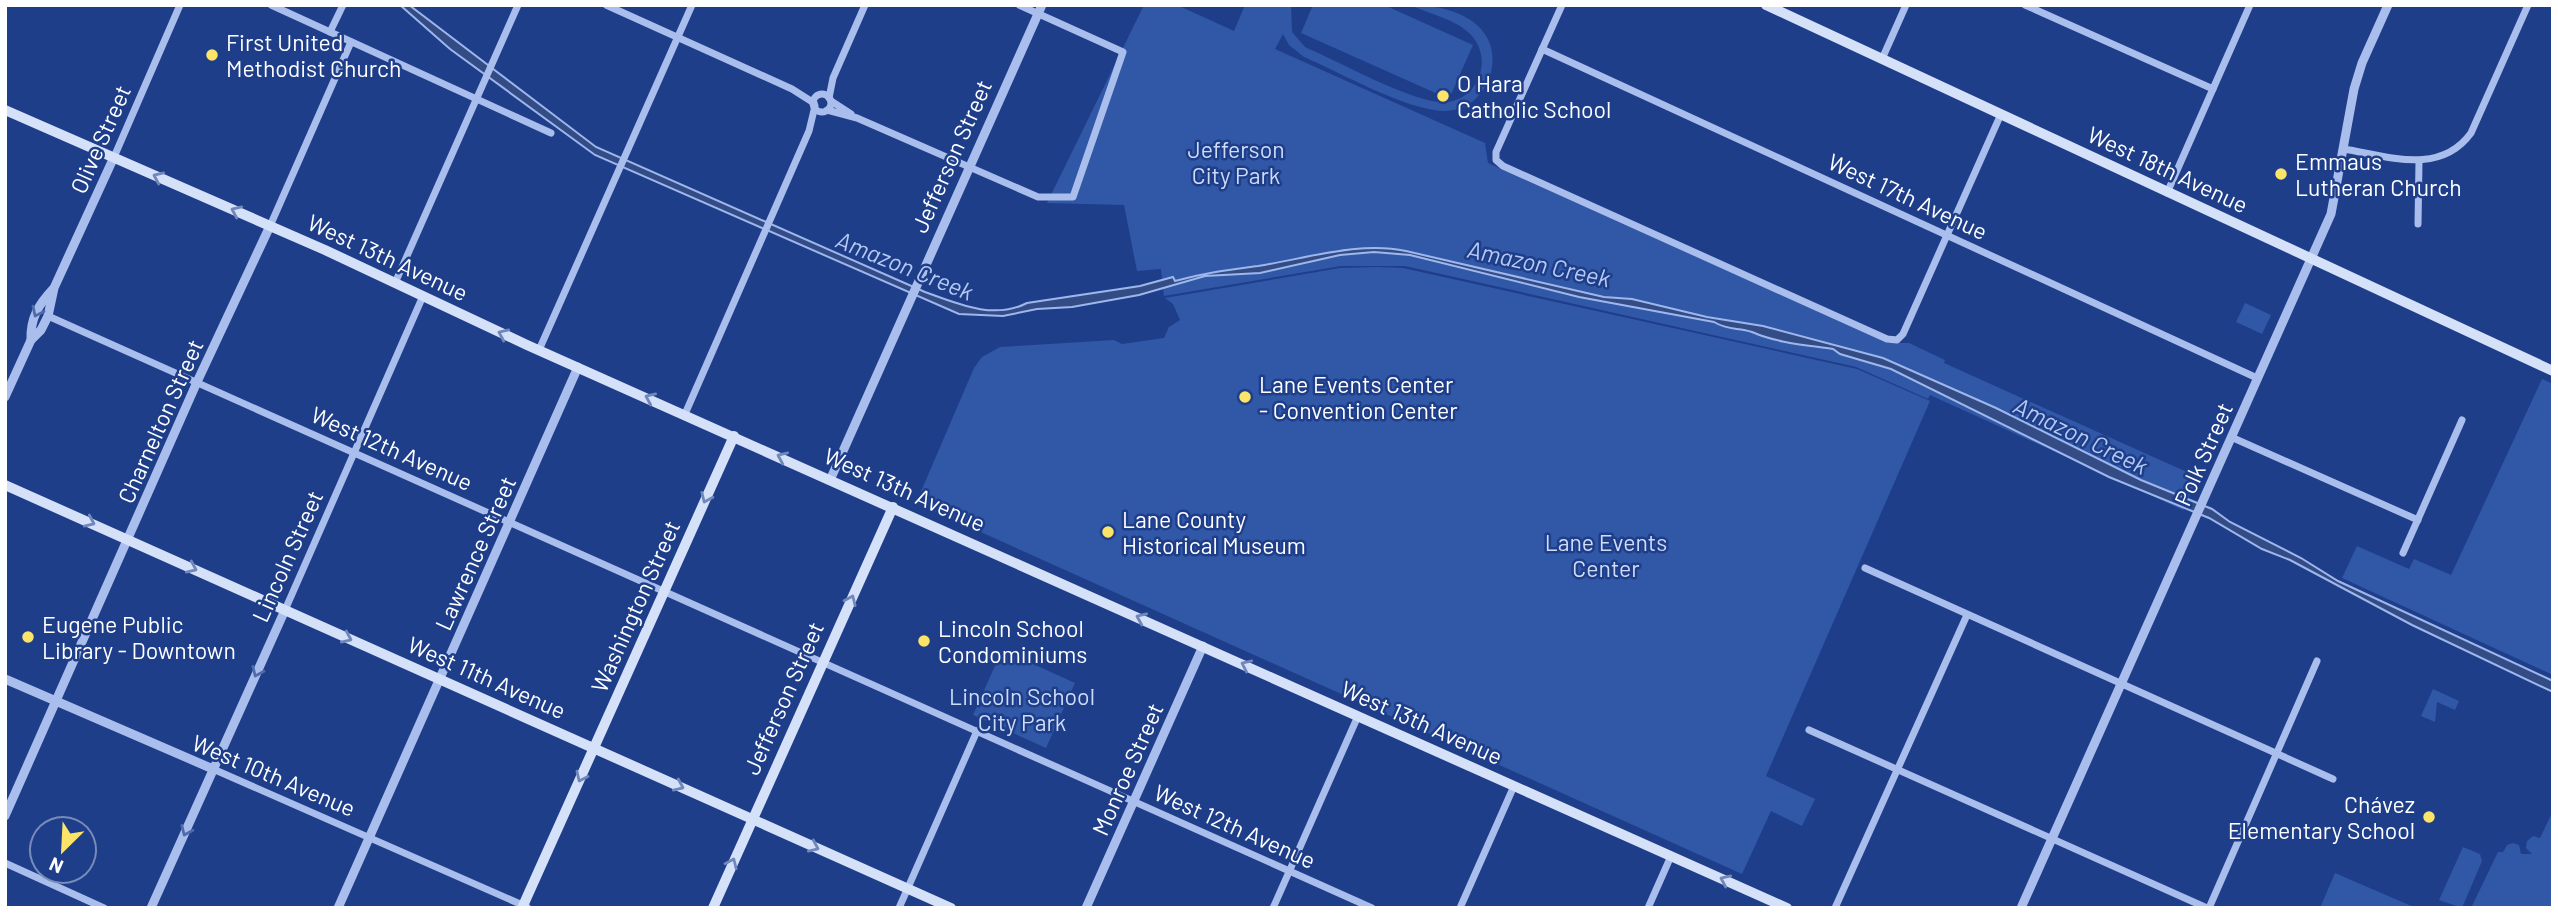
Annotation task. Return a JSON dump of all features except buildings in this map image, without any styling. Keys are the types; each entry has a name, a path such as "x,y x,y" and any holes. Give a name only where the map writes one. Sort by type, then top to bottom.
{"main road":[{"name":"West 18th Avenue","path":"1766,5 2553,371"},
{"name":"West 13th Avenue","path":"5,110 270,226 539,350 831,478 1787,908"},
{"name":"Washington Street","path":"524,907 734,436"},
{"name":"West 11th Avenue","path":"5,485 951,908"},
{"name":"Jefferson Street","path":"713,908 893,507"}],"street":[{"name":"Olive Street","path":"5,397 31,340 41,330 48,316 54,288 180,5"},
{"path":"271,5 551,133"},
{"path":"330,32 343,5"},
{"path":"395,283 518,5"},
{"path":"606,5 792,89 825,111 857,118 1038,197 1073,197 1123,52 1040,10 1019,5"},
{"path":"539,350 692,5"},
{"path":"809,131 825,111 833,78 865,5"},
{"path":"1562,5 1496,152 1496,160 1515,172 1874,333 1897,340 1903,334 2001,114"},
{"path":"1882,59 1906,5"},
{"path":"2025,5 2213,89"},
{"path":"2166,193 2250,5"},
{"name":"Polk Street","path":"2021,908 2331,214 2362,63 2388,5"},
{"path":"2344,149 2419,161 2449,152 2471,133 2528,5"},
{"name":"Jefferson Street","path":"831,478 1040,10"},
{"name":"Charnelton Street","path":"5,816 351,42"},
{"name":"West 17th Avenue","path":"1542,49 2258,378"},
{"path":"685,414 809,131 814,105 833,78"},
{"path":"792,89 830,99 857,118"},
{"path":"2418,224 2419,161"},
{"name":"Olive Street","path":"31,340 30,325 40,303 54,288"},
{"name":"Lincoln Street","path":"151,908 423,296"},
{"name":"West 12th Avenue","path":"48,316 1372,908"},
{"name":"Lawrence Street","path":"338,908 578,367"},
{"path":"2403,553 2462,419"},
{"path":"2231,437 2418,520"},
{"path":"1865,568 2333,779"},
{"path":"1835,908 1966,615"},
{"name":"Monroe Street","path":"1086,908 1203,646"},
{"path":"1809,730 2208,908 2278,755 2317,661"},
{"name":"West 10th Avenue","path":"5,679 524,907"},
{"path":"1273,908 1358,716"},
{"path":"899,908 977,731"},
{"path":"1460,908 1514,786"},
{"path":"1647,908 1671,856"},
{"path":"5,863 104,908"}],"green space":[{"name":"Jefferson City Park","path":"1144,5 1177,5 1234,31 1245,5 1291,5 1292,32 1305,47 1391,87 1438,102 1452,101 1472,88 1482,67 1481,54 1477,43 1462,27 1410,5 1438,8 1465,17 1480,28 1488,40 1492,67 1481,93 1471,103 1459,109 1429,109 1374,90 1304,57 1289,45 1283,34 1275,49 1485,143 1488,163 1889,343 1909,343 1945,360 1944,363 2198,477 2183,510 1930,395 1928,399 1856,367 1405,266 1341,266 1164,296 1161,269 1137,271 1124,205 1047,203"},
{"path":"1313,5 1384,5 1473,45 1449,99 1301,33"},
{"name":"Lane Events Center","path":"1340,268 1403,268 1857,369 1930,401 1766,776 1815,799 1802,826 1771,811 1742,874 916,503 974,368 982,357 1000,347 1114,340 1122,344 1164,338 1169,327 1180,320 1173,304 1165,298"},
{"path":"2245,303 2271,315 2262,334 2236,322"},
{"path":"2542,379 2553,384 2553,675 2342,578 2357,546 2409,569 2414,559 2451,575"},
{"name":"Lincoln School City Park","path":"1002,650 1075,683 1046,748 973,715"},
{"path":"2433,689 2459,701 2455,710 2437,702 2435,722 2421,716"},
{"path":"2553,811 2553,908 2471,908 2498,852 2503,852 2507,845 2513,843 2519,845 2521,854 2532,854 2526,848 2527,841 2533,836 2540,838"},
{"path":"2463,847 2480,854 2482,861 2462,908 2439,900"},
{"path":"2335,873 2416,908 2320,908"}],"shaded area":[{"path":"400,5 409,5 596,147 950,301 976,308 1002,310 1027,303 1140,286 1173,277 1175,281 1352,249 1388,248 1604,297 1632,299 1707,317 1763,326 1883,358 1996,408 2141,480 2212,509 2230,522 2301,558 2338,581 2553,681 2553,692 2412,625 2290,560 2262,549 2209,518 2109,477 1891,369 1840,354 1833,349 1781,341 1714,322 1579,297 1410,255 1374,252 1340,255 1260,273 1205,276 1139,295 1072,307 1037,309 1003,316 959,314 595,155 450,49"}],"place":[{"name":"First United Methodist Church","path":"212,55"},
{"name":"O Hara Catholic School","path":"1443,96"},
{"name":"Emmaus Lutheran Church","path":"2281,174"},
{"name":"Lane Events Center - Convention Center","path":"1245,397"},
{"name":"Lane County Historical Museum","path":"1108,532"},
{"name":"Eugene Public Library - Downtown","path":"28,637"},
{"name":"Lincoln School Condominiums","path":"924,641"},
{"name":"Chávez Elementary School","path":"2429,817"}],"water label":[{"name":"Amazon Creek","path":"1539,263"},
{"name":"Amazon Creek","path":"905,265"},
{"name":"Amazon Creek","path":"2081,435"}]}
